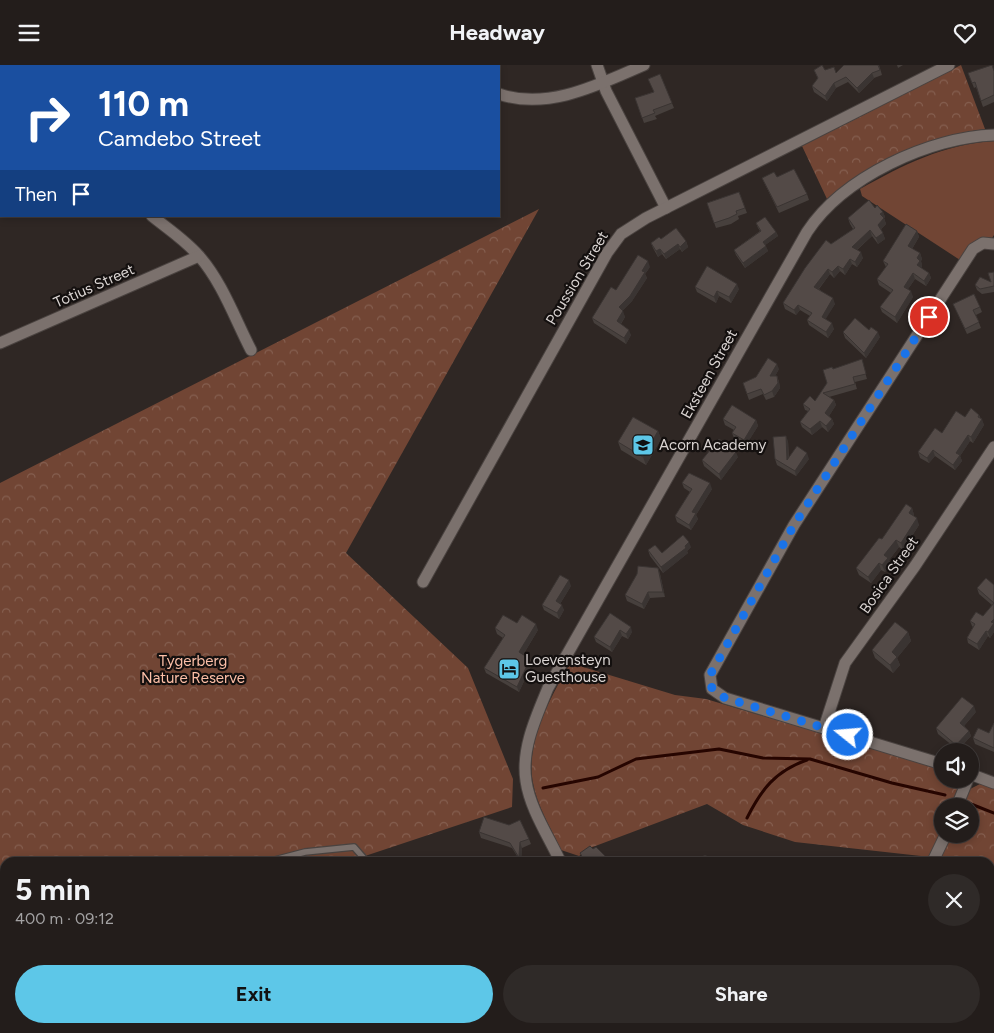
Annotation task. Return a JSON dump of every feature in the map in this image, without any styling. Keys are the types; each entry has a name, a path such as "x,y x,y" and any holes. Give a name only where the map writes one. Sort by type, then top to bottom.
{"street":[{"path":"597,65 604,83 666,208"},
{"path":"500,94 522,98 552,97 604,83 644,65"},
{"name":"Poussion Street","path":"423,581 614,241 629,227 949,65"},
{"name":"Eksteen Street","path":"558,857 534,808 526,782 528,745 537,715 548,689 807,232 817,217 842,195 888,166 924,149 963,138 994,135"},
{"path":"153,217 180,237 199,256 221,289 251,350"},
{"path":"934,761 725,698 712,689 710,675 794,525 973,249 983,243 994,244"},
{"name":"Totius Street","path":"0,343 199,256"},
{"name":"Bosica Street","path":"824,728 845,663 915,566 994,447"},
{"path":"979,777 994,783"},
{"path":"935,857 942,843"}],"lane":[{"path":"286,857 305,852 354,847 363,857"}],"green space":[{"path":"961,65 985,129 941,138 901,153 863,173 827,199 802,146"},
{"path":"994,141 994,235 992,238 977,240 960,260 862,196 860,189 924,157 958,146"},
{"name":"Tygerberg Nature Reserve","path":"539,209 346,553 468,668 513,779 512,807 362,857 0,857 0,483"},
{"path":"570,663 675,695 706,699 934,767 934,788 958,789 954,798 934,798 934,843 936,843 930,857 795,842 743,825 707,804 590,848 579,856 561,850 545,817 533,783 532,767 536,736 555,690"},
{"path":"980,784 994,788 994,857 941,857 947,843 979,843 979,798 966,798 970,789 979,788"}],"building":[{"path":"822,65 825,70 834,67 836,73 844,65 878,65 880,70 872,73 857,88 846,77 834,83 825,96 812,86 818,78 814,70"},
{"path":"992,65 994,71 994,95 981,101 975,82 972,83 968,73"},
{"path":"660,74 672,103 653,110 655,113 642,118 635,98 654,92 648,79"},
{"path":"794,169 807,194 777,207 762,178 774,172 777,177"},
{"path":"739,192 745,208 736,211 737,214 729,218 714,223 707,203"},
{"path":"869,200 875,208 877,205 883,212 880,214 884,218 878,225 883,233 876,238 870,230 852,247 861,252 855,262 850,259 843,269 838,266 832,272 828,269 814,287 833,298 822,317 832,323 826,332 807,320 812,313 798,305 794,310 783,303 805,268 826,240 831,244 855,228 848,218"},
{"path":"765,217 776,232 763,242 766,246 743,263 734,250 761,231 756,223"},
{"path":"906,224 917,231 908,246 920,253 917,258 920,261 917,265 929,273 924,281 913,273 904,287 911,291 895,317 880,307 893,290 877,279 888,264 883,261"},
{"path":"676,228 686,241 680,247 678,244 664,254 660,249 656,251 651,243 659,237 661,239"},
{"path":"638,255 648,261 642,271 645,272 630,296 619,307 623,311 617,321 629,330 624,338 592,318 611,287 616,290"},
{"path":"707,266 737,284 729,297 717,291 714,297 695,287"},
{"path":"994,272 994,286 980,289 975,285 980,277 991,282 988,273"},
{"path":"974,294 980,307 973,310 979,322 965,329 953,304"},
{"path":"855,318 869,330 871,327 878,332 864,353 843,332"},
{"path":"768,358 777,364 770,376 777,376 778,383 772,391 764,395 761,389 747,394 743,383 756,377"},
{"path":"862,359 866,374 853,377 855,384 823,393 834,400 825,413 832,419 826,426 820,421 810,429 800,422 810,409 803,404 810,396 815,401 827,383 823,370 832,367 833,369"},
{"path":"732,405 756,420 744,440 732,433 736,427 723,419"},
{"path":"971,408 982,419 971,437 968,435 956,453 960,455 953,465 933,450 927,458 918,452 935,428 942,433 956,411 965,417"},
{"path":"633,417 658,431 643,457 618,442"},
{"path":"786,436 787,460 797,446 807,453 795,471 775,459 773,437"},
{"path":"719,439 736,452 719,474 702,460"},
{"path":"689,473 710,483 692,512 696,513 689,525 675,516 692,489 682,483"},
{"path":"906,504 912,508 909,513 917,518 901,543 896,540 884,555 888,558 882,565 879,563 868,577 856,568 879,538 882,539"},
{"path":"683,535 689,542 685,546 686,548 661,567 648,550 655,545 662,553"},
{"path":"638,566 658,568 663,592 648,592 642,604 625,595 637,574"},
{"path":"560,575 569,580 556,601 562,605 557,613 542,605"},
{"path":"986,578 994,585 994,603 977,588"},
{"path":"994,603 994,619 991,622 994,623 977,644 967,638 975,624 970,621 976,612 983,616"},
{"path":"610,613 631,627 626,634 620,630 610,647 594,637"},
{"path":"503,615 517,623 522,615 536,624 519,652 530,659 517,687 484,668 505,635 495,628"},
{"path":"895,622 908,632 892,652 897,657 890,665 872,650"},
{"path":"962,697 974,706 960,723 969,731 958,743 954,743 936,728"},
{"path":"994,723 994,748 973,738 978,728 989,733"},
{"path":"484,817 509,825 520,820 529,839 520,842 520,857 510,857 518,856 510,843 479,832"},
{"path":"590,846 593,849 596,847 606,857 582,857 580,853"}],"waterway":[{"path":"543,788 598,777 636,759 719,749 763,758 810,759 892,783 945,795"},
{"path":"747,818 770,783 786,770 807,760"},
{"path":"979,807 994,813"}],"place":[{"name":"Acorn Academy","path":"643,445"},
{"name":"Loevensteyn Guesthouse","path":"509,669"}],"route":[{"path":"848,735 725,698 712,689 710,675 794,525 929,317"}]}
